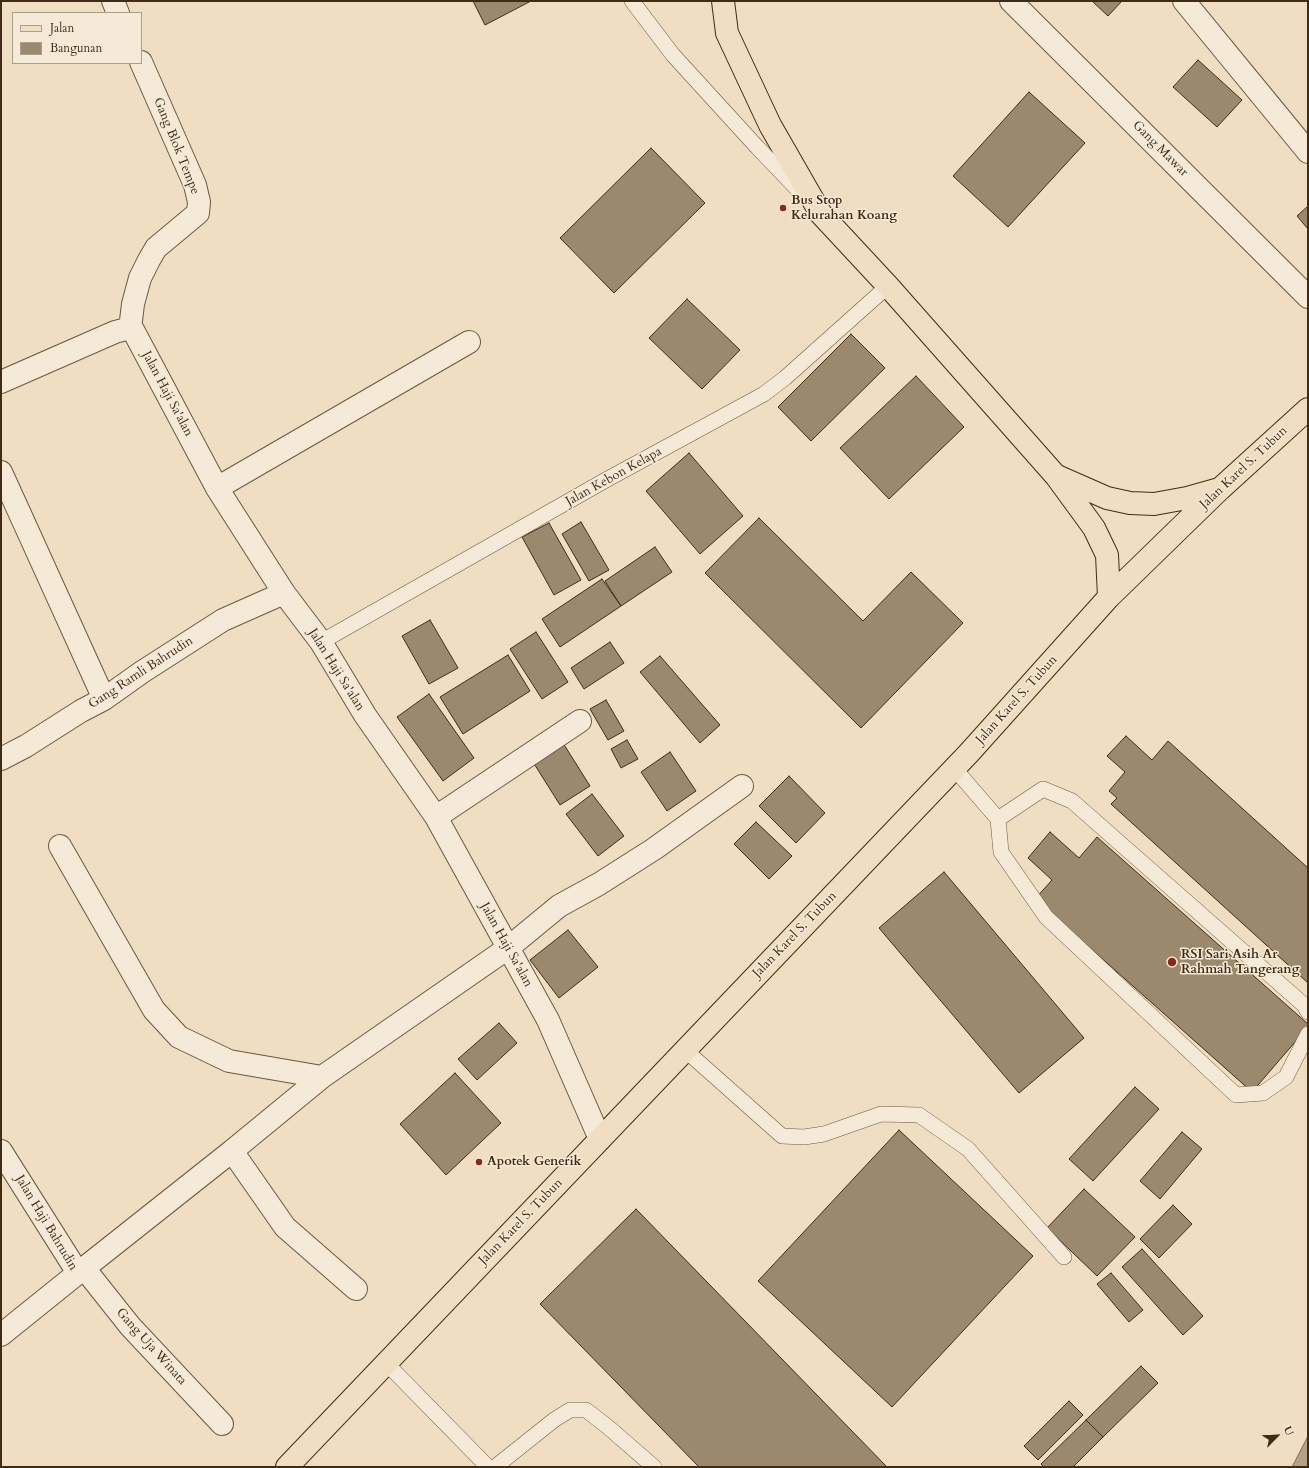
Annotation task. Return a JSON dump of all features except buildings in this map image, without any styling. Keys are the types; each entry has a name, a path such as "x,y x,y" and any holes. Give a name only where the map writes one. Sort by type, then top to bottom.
{"main road":[{"path":"723,1 727,33 770,125 822,214 888,286 1056,476 1094,528 1104,548 1106,555 1109,597"},
{"name":"Jalan Karel S. Tubun","path":"287,1467 954,768 1109,597 1220,489 1305,418"},
{"path":"1056,476 1107,498 1130,503 1154,504 1187,498 1220,489"}],"street":[{"path":"113,1 118,12"},
{"name":"Gang Mawar","path":"1012,1 1308,297"},
{"path":"1184,1 1308,152"},
{"name":"Gang Blok Tempe","path":"130,329 133,304 140,278 156,248 198,213 195,185 142,64"},
{"path":"3,378 115,332 130,329"},
{"name":"Jalan Haji Sa'alan","path":"130,329 135,333 217,488 284,593 321,642 365,715 436,817 548,1020 600,1139"},
{"path":"217,488 469,342"},
{"path":"1,472 104,699"},
{"name":"Gang Ramli Bahrudin","path":"1,759 26,746 81,711 104,699 142,672 223,620 284,593"},
{"path":"436,817 580,721"},
{"path":"81,1270 232,1151 322,1077 508,948 559,906 599,884 654,848 742,786"},
{"path":"60,846 154,1010 179,1037 229,1061 322,1077"},
{"path":"232,1151 285,1227 356,1289"},
{"name":"Jalan Haji Bahrudin","path":"1,1335 81,1270 5,1165"},
{"name":"Gang Uja Winata","path":"81,1270 130,1326 222,1424"}],"lane":[{"path":"632,1 673,55 756,147 822,214"},
{"name":"Jalan Kebon Kelapa","path":"321,642 604,481 764,394 785,378 888,286"},
{"path":"954,768 998,818 1001,852 1046,917 1236,1095 1263,1093 1286,1077 1308,1034"},
{"path":"998,818 1043,789 1072,801 1304,1005 1308,1012"},
{"path":"685,1050 782,1136 804,1137 824,1134 881,1114 919,1115 968,1149 1064,1257"},
{"path":"386,1364 488,1467"},
{"path":"495,1467 554,1420 570,1410 586,1410 654,1467"}],"shaded area":[{"path":"1308,1436 1308,1467 1292,1467"}],"place":[{"name":"Bus Stop Kelurahan Koang","path":"783,208"},
{"name":"RSI Sari Asih Ar Rahmah Tangerang","path":"1172,962"},
{"name":"Apotek Generik","path":"479,1162"}]}
